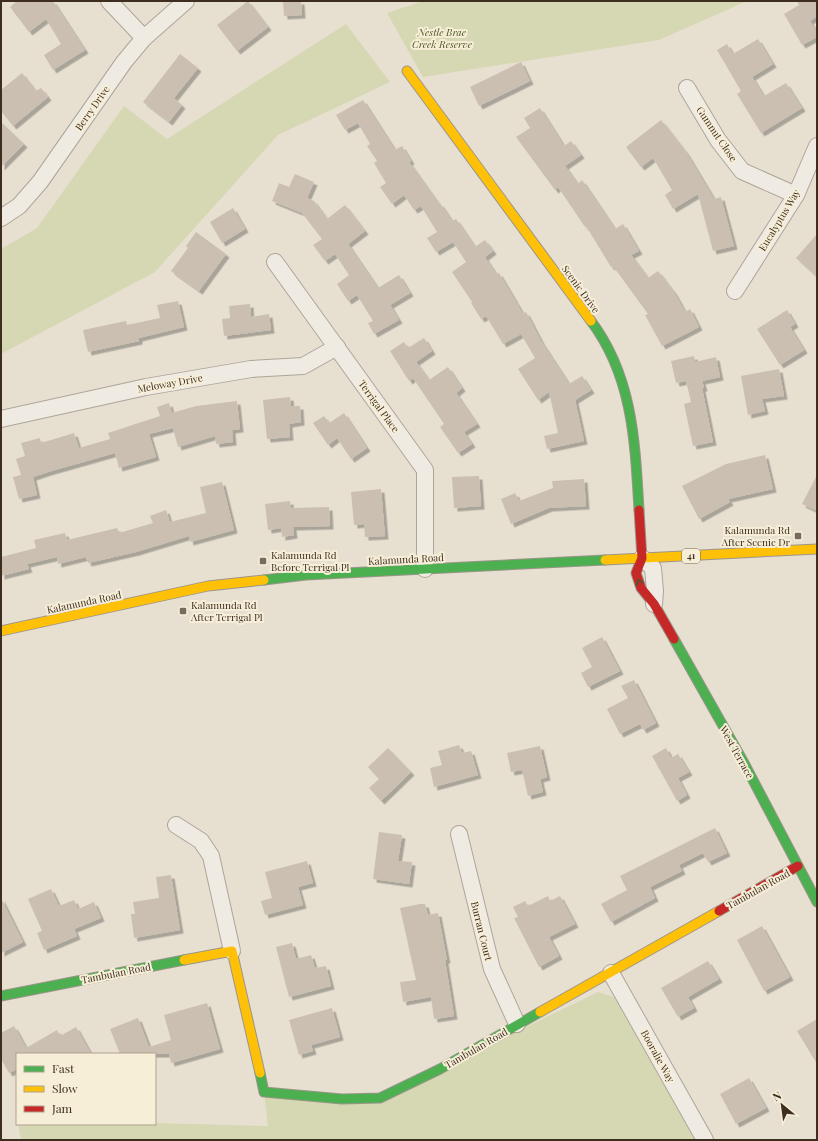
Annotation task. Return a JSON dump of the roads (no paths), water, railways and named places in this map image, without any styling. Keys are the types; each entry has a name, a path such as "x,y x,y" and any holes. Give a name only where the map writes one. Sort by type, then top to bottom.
{"street":[{"path":"110,1 144,38"},
{"name":"Berry Drive","path":"1,218 19,206 40,182 124,62 144,38 186,1"},
{"name":"Scenic Drive","path":"407,71 604,338 619,371 634,433 642,558"},
{"name":"Gumnut Close","path":"687,88 718,140 742,171 796,195"},
{"name":"Eucalyptus Way","path":"735,291 796,195 817,146"},
{"name":"Terrigal Place","path":"275,262 425,470 425,569"},
{"name":"Meloway Drive","path":"1,419 146,387 251,369 303,366 337,348"},
{"name":"Kalamunda Road","path":"1,631 208,586 306,575 817,549"},
{"name":"West Terrace","path":"642,558 653,568 655,591 654,604 744,763 817,902"},
{"name":"Tambulan Road","path":"176,825 201,841 210,856 264,1092 342,1099 380,1098 440,1069 798,866"},
{"name":"Burran Court","path":"459,834 492,969 517,1024"},
{"name":"Tambulan Road","path":"1,996 232,951"},
{"name":"Booralie Way","path":"611,973 705,1140"}],"place":[{"name":"Kalamunda Rd After Scenic Dr","path":"798,536"},
{"name":"Kalamunda Rd Before Terrigal Pl","path":"263,561"},
{"name":"Kalamunda Rd After Terrigal Pl","path":"183,611"}],"park label":[{"name":"Nestle Brae Creek Reserve","path":"442,38"}]}
